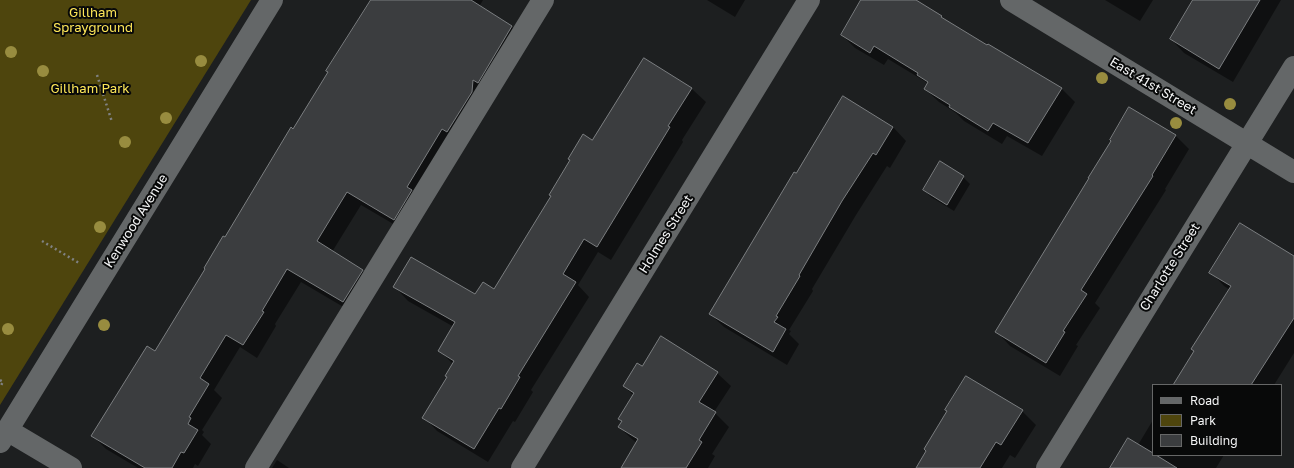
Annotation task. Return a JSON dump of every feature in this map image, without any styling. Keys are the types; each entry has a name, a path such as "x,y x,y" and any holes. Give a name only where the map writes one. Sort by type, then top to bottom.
{"street":[{"name":"Kenwood Avenue","path":"4,436 272,0"},
{"path":"256,468 543,0"},
{"name":"Holmes Street","path":"522,468 809,0"},
{"name":"East 41st Street","path":"1011,0 1294,172"},
{"name":"Charlotte Street","path":"1047,468 1294,67"},
{"path":"4,436 71,468"}],"path":[{"path":"97,75 112,122"},
{"path":"42,241 80,264"},
{"path":"0,380 3,382 0,387"}],"green space":[{"name":"Gillham Park","path":"0,0 251,0 0,405"}],"building":[{"path":"371,0 471,0 512,26 478,83 473,80 472,92 447,132 442,129 407,187 412,190 394,220 347,192 317,241 363,270 343,302 287,269 262,311 264,312 243,345 226,335 200,378 209,384 189,417 191,418 188,424 198,430 184,453 181,452 172,468 145,468 91,436 147,346 155,351 205,269 204,268 223,236 225,237 291,127 293,129 328,72 326,71"},
{"path":"861,0 916,0 987,45 988,44 1062,88 1028,143 993,123 988,131 949,107 950,105 924,89 928,82 917,75 918,73 874,46 870,53 841,35"},
{"path":"1193,0 1260,0 1219,69 1170,39"},
{"path":"644,58 692,88 597,247 584,239 563,274 576,282 518,376 520,377 501,409 499,408 474,449 422,418 447,377 445,376 454,361 438,351 455,322 393,287 411,257 475,294 483,282 494,289 551,196 549,195 570,160 568,159 583,134 592,140"},
{"path":"843,96 893,127 876,155 873,153 842,201 776,316 778,317 774,322 786,329 773,352 709,314 794,172 796,173"},
{"path":"1129,107 1176,135 1152,175 1153,176 1081,290 1087,294 1063,331 1065,332 1046,363 995,332 1089,178"},
{"path":"940,161 964,176 947,205 923,190"},
{"path":"1240,223 1294,256 1294,318 1252,384 1174,384 1194,351 1191,349 1231,286 1209,273"},
{"path":"661,336 718,372 699,402 716,412 699,440 702,442 686,468 621,468 638,439 618,427 622,421 618,419 634,393 623,386 637,363 642,366"},
{"path":"966,376 1023,410 1001,445 996,442 980,468 916,468 926,451 924,449 947,411 945,410"},
{"path":"1128,438 1152,452 1152,456 1158,456 1177,468 1110,468"}],"park label":[{"name":"Gillham Sprayground","path":"93,20"}]}
